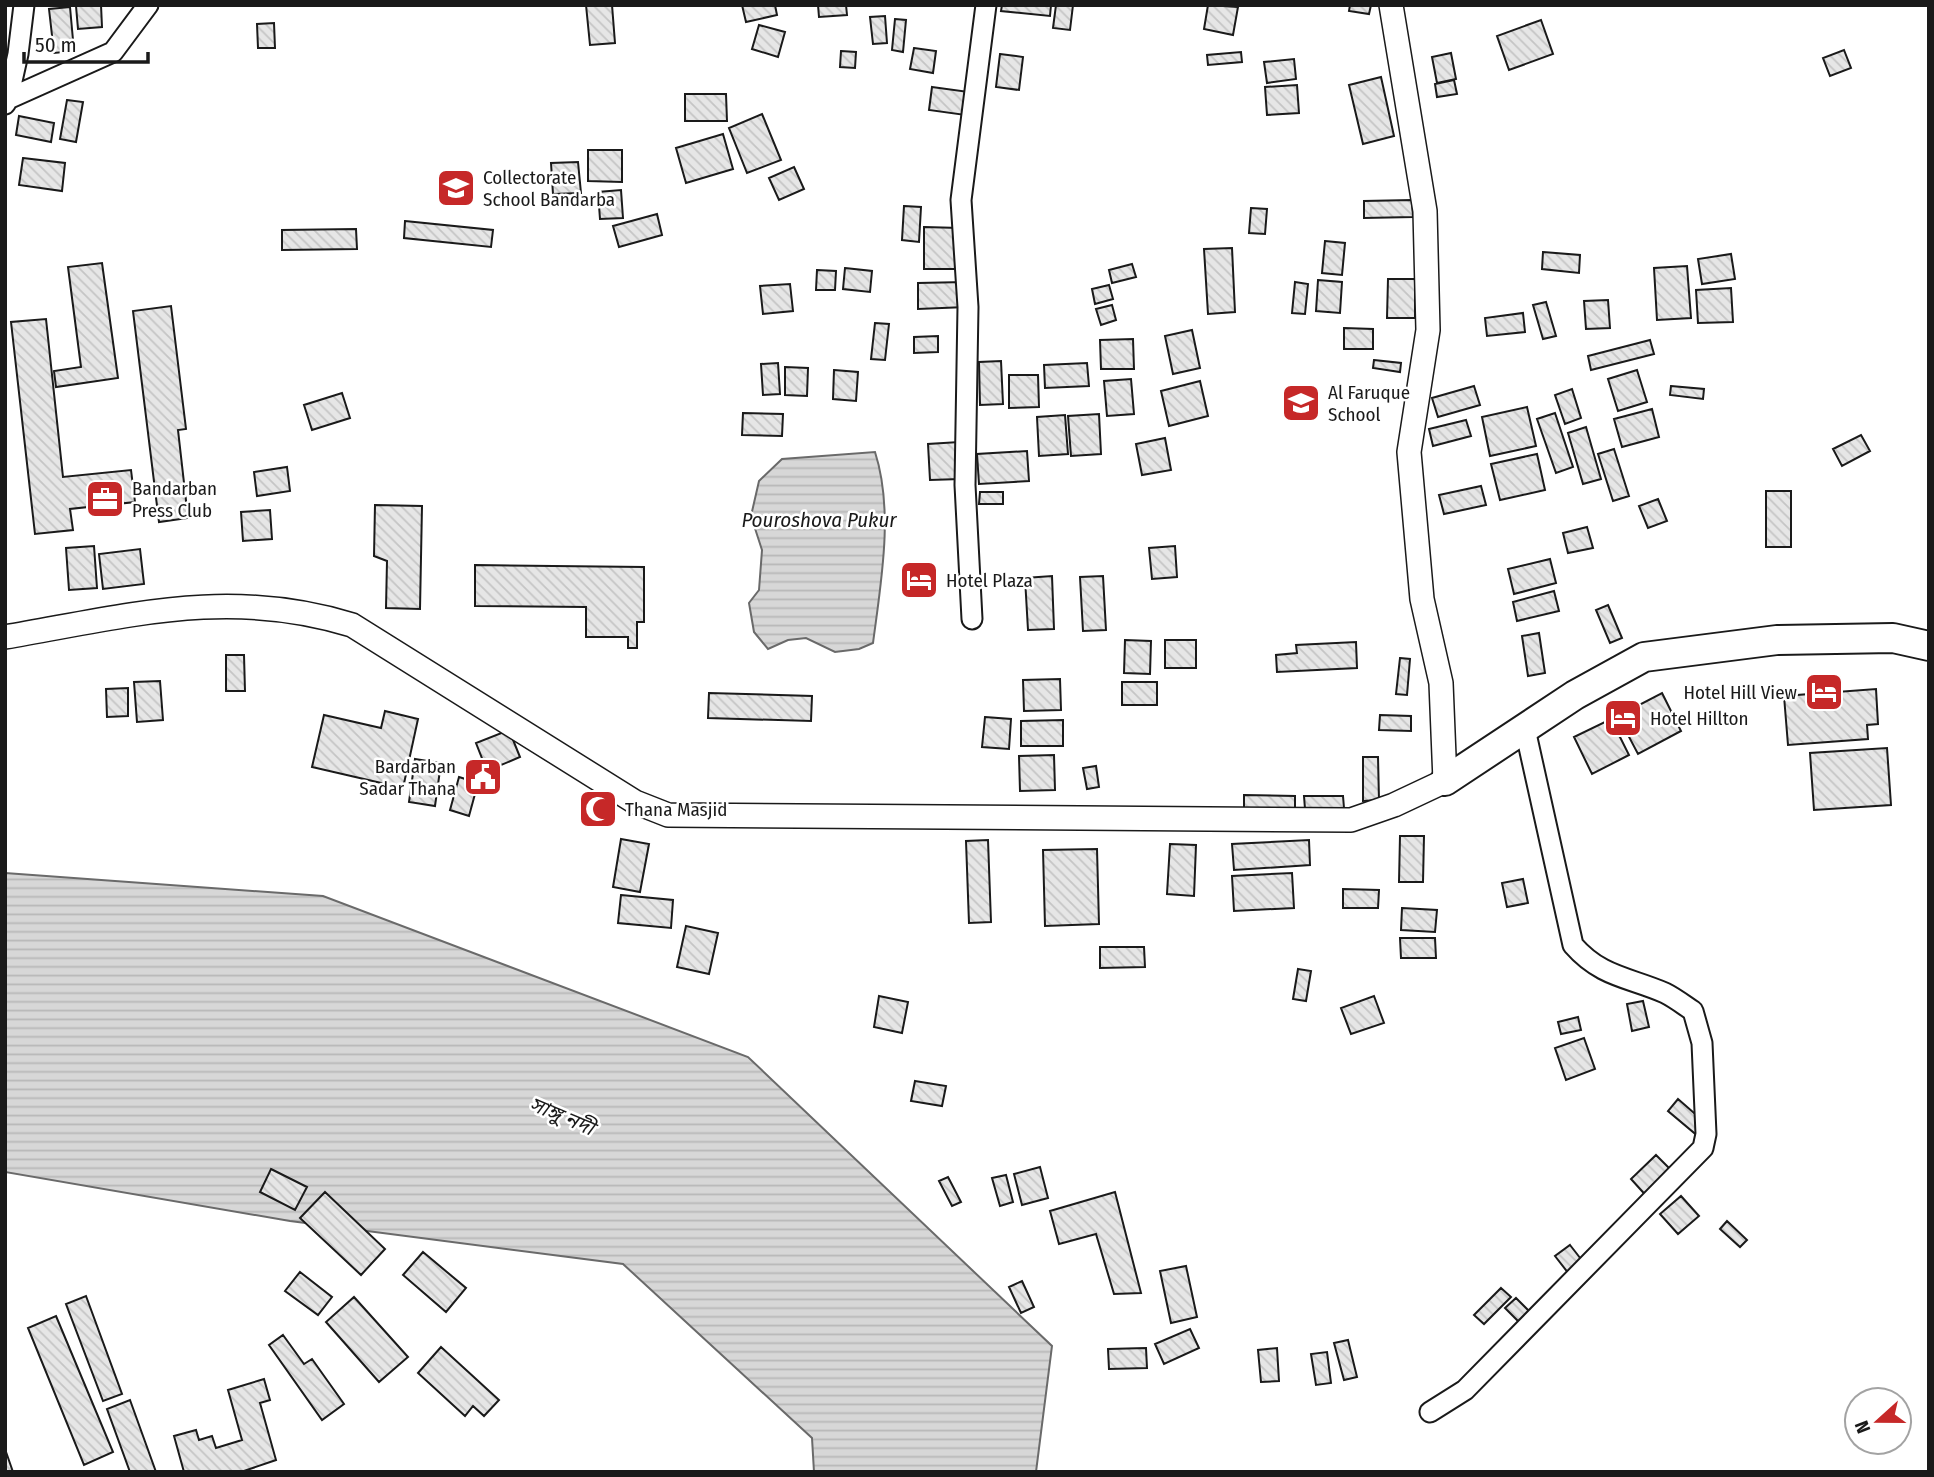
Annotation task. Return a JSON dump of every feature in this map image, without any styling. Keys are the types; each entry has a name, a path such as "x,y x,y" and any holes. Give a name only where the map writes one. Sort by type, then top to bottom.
{"highway":[{"path":"1446,781 1575,695 1644,657 1777,640 1893,638 1929,646"}],"main road":[{"path":"5,637 187,606 261,606 318,615 352,625 635,802 668,815 1351,820 1394,806 1446,781 1441,683 1422,599 1409,452 1428,330 1424,211 1391,5"}],"street":[{"path":"7,102 18,54 24,5"},
{"path":"7,102 113,52 148,5"},
{"path":"972,619 965,485 968,307 961,200 986,5"},
{"path":"1430,1412 1465,1390 1703,1148 1706,1134 1702,1043 1693,1011 1666,994 1603,972 1588,963 1573,945 1525,729"}],"water":[{"name":"Pouroshova Pukur","path":"875,452 881,475 885,522 873,643 859,649 835,652 806,638 788,640 768,649 754,632 749,603 759,590 762,550 751,516 759,481 782,459"},
{"name":"সাঙ্গু নদী","path":"5,873 323,896 748,1057 1052,1346 1036,1472 814,1472 812,1438 623,1264 290,1221 5,1172"}],"building":[{"path":"101,5 102,27 78,29 76,6"},
{"path":"586,5 612,5 615,43 590,45"},
{"path":"742,5 775,5 777,15 746,22"},
{"path":"818,5 846,5 847,15 819,17"},
{"path":"1002,5 1051,5 1050,16 1001,11"},
{"path":"1056,5 1073,5 1070,30 1053,28"},
{"path":"1208,5 1238,7 1233,35 1204,29"},
{"path":"1350,5 1371,5 1369,14 1349,11"},
{"path":"70,7 74,51 54,53 49,9"},
{"path":"885,16 887,43 873,44 870,17"},
{"path":"895,19 906,20 903,52 892,50"},
{"path":"1541,20 1553,54 1509,70 1497,36"},
{"path":"274,23 275,48 258,48 257,24"},
{"path":"759,25 785,32 778,57 752,49"},
{"path":"914,48 936,51 933,73 910,69"},
{"path":"1844,50 1851,68 1830,76 1823,58"},
{"path":"841,51 856,52 855,68 840,67"},
{"path":"1241,52 1242,62 1208,65 1207,55"},
{"path":"1451,53 1456,79 1437,83 1432,57"},
{"path":"1000,54 1023,57 1019,90 996,87"},
{"path":"1294,59 1296,79 1267,83 1264,62"},
{"path":"1381,77 1394,136 1363,144 1349,85"},
{"path":"1454,80 1457,94 1437,97 1435,84"},
{"path":"1297,85 1299,113 1267,115 1265,87"},
{"path":"932,87 969,92 965,115 929,110"},
{"path":"685,94 726,94 727,121 685,121"},
{"path":"67,100 83,102 76,142 60,139"},
{"path":"762,114 781,160 747,173 729,128"},
{"path":"19,116 54,123 51,142 16,135"},
{"path":"723,134 733,169 686,183 676,148"},
{"path":"588,150 622,150 622,182 588,181"},
{"path":"23,158 65,163 62,191 19,185"},
{"path":"578,162 581,193 553,194 551,163"},
{"path":"794,167 804,189 779,200 769,178"},
{"path":"621,190 623,218 600,219 598,192"},
{"path":"1412,200 1413,217 1364,218 1364,201"},
{"path":"904,206 921,207 919,242 902,240"},
{"path":"1251,208 1267,209 1265,234 1249,233"},
{"path":"657,214 662,235 619,247 613,226"},
{"path":"405,221 493,230 491,247 404,238"},
{"path":"924,227 960,228 961,269 924,269"},
{"path":"356,229 357,249 282,250 282,230"},
{"path":"1325,241 1345,243 1342,275 1322,273"},
{"path":"1232,248 1235,312 1208,314 1204,249"},
{"path":"1543,252 1580,255 1579,273 1542,269"},
{"path":"1731,254 1735,279 1702,284 1698,259"},
{"path":"102,263 118,378 56,387 54,371 81,367 68,267"},
{"path":"1132,264 1136,277 1112,283 1109,270"},
{"path":"1687,266 1691,318 1657,320 1654,268"},
{"path":"845,268 872,271 870,292 843,289"},
{"path":"817,270 836,271 835,290 816,290"},
{"path":"1388,279 1415,279 1415,318 1387,318"},
{"path":"1318,280 1342,282 1340,313 1316,311"},
{"path":"965,282 966,307 918,309 918,283"},
{"path":"1295,282 1308,284 1305,314 1292,313"},
{"path":"790,284 793,311 763,314 760,286"},
{"path":"1109,285 1113,299 1095,304 1092,289"},
{"path":"1731,288 1733,322 1698,323 1696,290"},
{"path":"1608,300 1610,328 1586,329 1584,301"},
{"path":"1546,302 1556,336 1543,339 1533,305"},
{"path":"1112,305 1116,320 1101,325 1096,309"},
{"path":"171,306 186,429 178,430 188,518 159,522 133,311"},
{"path":"1523,313 1525,332 1487,336 1485,318"},
{"path":"46,319 63,477 131,470 135,502 70,509 73,530 35,534 11,322"},
{"path":"875,323 889,324 885,360 871,359"},
{"path":"1344,328 1373,329 1373,349 1344,349"},
{"path":"1192,330 1200,368 1173,374 1165,336"},
{"path":"938,336 938,352 914,353 914,337"},
{"path":"1133,339 1134,369 1101,369 1100,340"},
{"path":"1650,340 1654,354 1591,370 1588,356"},
{"path":"1374,360 1401,363 1400,372 1373,368"},
{"path":"1001,361 1003,404 980,405 979,362"},
{"path":"778,363 780,394 763,395 761,364"},
{"path":"1087,363 1089,386 1045,388 1044,365"},
{"path":"785,367 808,368 807,396 785,395"},
{"path":"834,370 858,372 856,401 833,399"},
{"path":"1637,370 1647,402 1618,411 1608,379"},
{"path":"1009,375 1038,375 1039,407 1009,408"},
{"path":"1131,379 1134,414 1107,416 1104,381"},
{"path":"1200,381 1208,416 1169,426 1161,391"},
{"path":"1474,386 1480,405 1438,417 1432,398"},
{"path":"1671,386 1704,389 1703,399 1670,395"},
{"path":"1572,389 1581,418 1565,424 1555,395"},
{"path":"342,393 350,418 312,430 304,405"},
{"path":"1527,407 1536,446 1490,456 1482,417"},
{"path":"1652,409 1659,437 1622,447 1614,419"},
{"path":"743,413 783,414 782,436 742,435"},
{"path":"1555,413 1573,467 1556,473 1537,419"},
{"path":"1099,414 1101,454 1071,456 1068,416"},
{"path":"1065,415 1068,454 1039,456 1037,417"},
{"path":"1466,420 1471,436 1433,446 1429,429"},
{"path":"1586,427 1601,479 1583,484 1568,433"},
{"path":"1861,435 1870,451 1842,466 1833,449"},
{"path":"1165,438 1171,470 1142,475 1136,444"},
{"path":"959,442 960,479 930,480 928,444"},
{"path":"1614,449 1629,496 1613,501 1598,454"},
{"path":"1027,451 1029,481 979,484 977,454"},
{"path":"1537,454 1545,490 1500,500 1491,464"},
{"path":"287,467 290,491 257,496 254,472"},
{"path":"1481,486 1486,505 1444,514 1439,495"},
{"path":"1766,491 1791,491 1791,547 1766,547"},
{"path":"980,492 1003,492 1003,504 979,504"},
{"path":"1658,499 1667,521 1648,528 1639,506"},
{"path":"375,505 422,506 420,609 386,608 387,561 374,556"},
{"path":"270,510 272,539 243,541 241,512"},
{"path":"1587,527 1593,548 1568,553 1563,533"},
{"path":"94,546 97,588 69,590 66,548"},
{"path":"1175,546 1177,577 1152,579 1149,548"},
{"path":"140,549 144,584 103,589 99,554"},
{"path":"1550,559 1556,583 1514,594 1508,569"},
{"path":"475,565 644,567 644,622 637,622 637,648 628,648 628,637 586,637 586,607 475,606"},
{"path":"1052,576 1054,629 1028,630 1025,578"},
{"path":"1103,576 1106,630 1083,631 1080,577"},
{"path":"1554,591 1559,611 1517,621 1513,602"},
{"path":"1608,605 1622,638 1610,643 1596,610"},
{"path":"1539,633 1545,673 1528,676 1522,636"},
{"path":"1125,640 1151,641 1150,674 1124,673"},
{"path":"1165,640 1196,640 1196,668 1165,668"},
{"path":"1356,642 1357,668 1277,672 1276,655 1297,653 1296,645"},
{"path":"226,655 244,655 245,691 226,691"},
{"path":"1400,658 1410,659 1407,695 1396,694"},
{"path":"1060,679 1061,710 1024,711 1023,680"},
{"path":"160,681 163,720 137,722 134,682"},
{"path":"1122,682 1157,682 1157,705 1122,705"},
{"path":"128,688 128,716 107,717 106,689"},
{"path":"1876,689 1878,724 1867,725 1868,739 1788,745 1784,696"},
{"path":"709,693 812,696 811,721 708,718"},
{"path":"1662,693 1681,731 1638,754 1618,716"},
{"path":"385,711 418,719 403,788 312,767 324,715 381,728"},
{"path":"1380,715 1411,716 1411,731 1379,730"},
{"path":"985,717 1011,719 1009,749 982,747"},
{"path":"1611,719 1629,755 1592,774 1574,737"},
{"path":"1063,720 1063,746 1021,746 1021,721"},
{"path":"509,730 520,757 487,771 476,743"},
{"path":"1887,748 1891,805 1814,810 1810,753"},
{"path":"1054,755 1055,790 1020,791 1019,756"},
{"path":"1363,757 1378,757 1379,800 1363,801"},
{"path":"415,759 441,763 435,806 409,802"},
{"path":"1096,766 1099,787 1087,789 1083,768"},
{"path":"459,777 478,783 469,816 450,810"},
{"path":"1244,795 1295,796 1295,808 1244,808"},
{"path":"1304,796 1343,796 1344,808 1305,809"},
{"path":"1400,836 1424,836 1423,882 1399,882"},
{"path":"621,839 649,844 640,892 613,887"},
{"path":"988,840 991,922 969,923 966,841"},
{"path":"1309,840 1310,865 1234,870 1232,844"},
{"path":"1170,844 1196,845 1194,896 1167,894"},
{"path":"1097,849 1099,924 1045,926 1043,850"},
{"path":"1292,873 1294,908 1234,911 1232,876"},
{"path":"1523,879 1528,903 1507,907 1502,883"},
{"path":"1343,889 1379,890 1378,908 1343,908"},
{"path":"621,895 673,900 671,928 618,923"},
{"path":"1402,908 1437,910 1435,932 1401,930"},
{"path":"686,926 718,933 709,974 677,967"},
{"path":"1400,938 1435,938 1436,958 1401,958"},
{"path":"1100,947 1144,947 1145,967 1100,968"},
{"path":"1298,969 1311,971 1306,1001 1293,999"},
{"path":"879,996 908,1002 902,1033 874,1027"},
{"path":"1374,996 1384,1023 1351,1034 1341,1008"},
{"path":"1643,1001 1649,1027 1632,1031 1627,1004"},
{"path":"1578,1017 1581,1030 1561,1034 1558,1022"},
{"path":"1584,1038 1595,1069 1566,1080 1555,1048"},
{"path":"915,1081 946,1086 942,1106 911,1101"},
{"path":"1678,1099 1709,1126 1699,1137 1668,1111"},
{"path":"1656,1155 1676,1175 1650,1200 1631,1179"},
{"path":"1040,1167 1048,1198 1022,1205 1014,1174"},
{"path":"271,1169 307,1187 295,1210 260,1192"},
{"path":"1006,1175 1013,1202 1000,1206 992,1178"},
{"path":"948,1177 961,1202 952,1206 939,1181"},
{"path":"325,1192 385,1249 361,1275 300,1218"},
{"path":"1115,1192 1141,1293 1114,1294 1096,1234 1059,1244 1050,1211"},
{"path":"1681,1196 1699,1216 1678,1234 1660,1214"},
{"path":"1727,1221 1747,1240 1740,1247 1720,1229"},
{"path":"1570,1245 1584,1263 1569,1274 1555,1256"},
{"path":"423,1252 466,1288 446,1312 403,1275"},
{"path":"1186,1266 1197,1317 1171,1323 1160,1271"},
{"path":"300,1272 332,1297 318,1315 285,1291"},
{"path":"1022,1281 1034,1307 1021,1313 1009,1287"},
{"path":"1501,1288 1511,1297 1484,1324 1474,1315"},
{"path":"86,1296 122,1394 103,1401 66,1304"},
{"path":"354,1297 408,1357 379,1382 326,1322"},
{"path":"1516,1298 1533,1315 1522,1325 1505,1308"},
{"path":"56,1316 113,1452 84,1465 28,1328"},
{"path":"1190,1329 1199,1348 1164,1364 1155,1344"},
{"path":"283,1335 304,1364 312,1359 344,1404 322,1420 269,1345"},
{"path":"1348,1340 1357,1377 1344,1380 1334,1343"},
{"path":"441,1347 499,1400 484,1416 473,1406 465,1416 418,1373"},
{"path":"1146,1348 1147,1368 1109,1369 1108,1349"},
{"path":"1277,1348 1279,1381 1261,1382 1258,1350"},
{"path":"1327,1352 1331,1383 1316,1385 1311,1354"},
{"path":"264,1379 270,1400 260,1403 276,1460 241,1472 184,1472 174,1436 196,1430 199,1440 212,1436 216,1448 242,1440 228,1390"},
{"path":"130,1400 156,1472 130,1472 107,1409"},
{"path":"5,1449 13,1472 5,1472"}],"place":[{"name":"Collectorate School Bandarba","path":"456,188"},
{"name":"Al Faruque School","path":"1301,403"},
{"name":"Bandarban Press Club","path":"105,499"},
{"name":"Hotel Plaza","path":"919,580"},
{"name":"Hotel Hill View","path":"1824,692"},
{"name":"Hotel Hillton","path":"1623,718"},
{"name":"Bardarban Sadar Thana","path":"483,777"},
{"name":"Thana Masjid","path":"598,809"}]}
